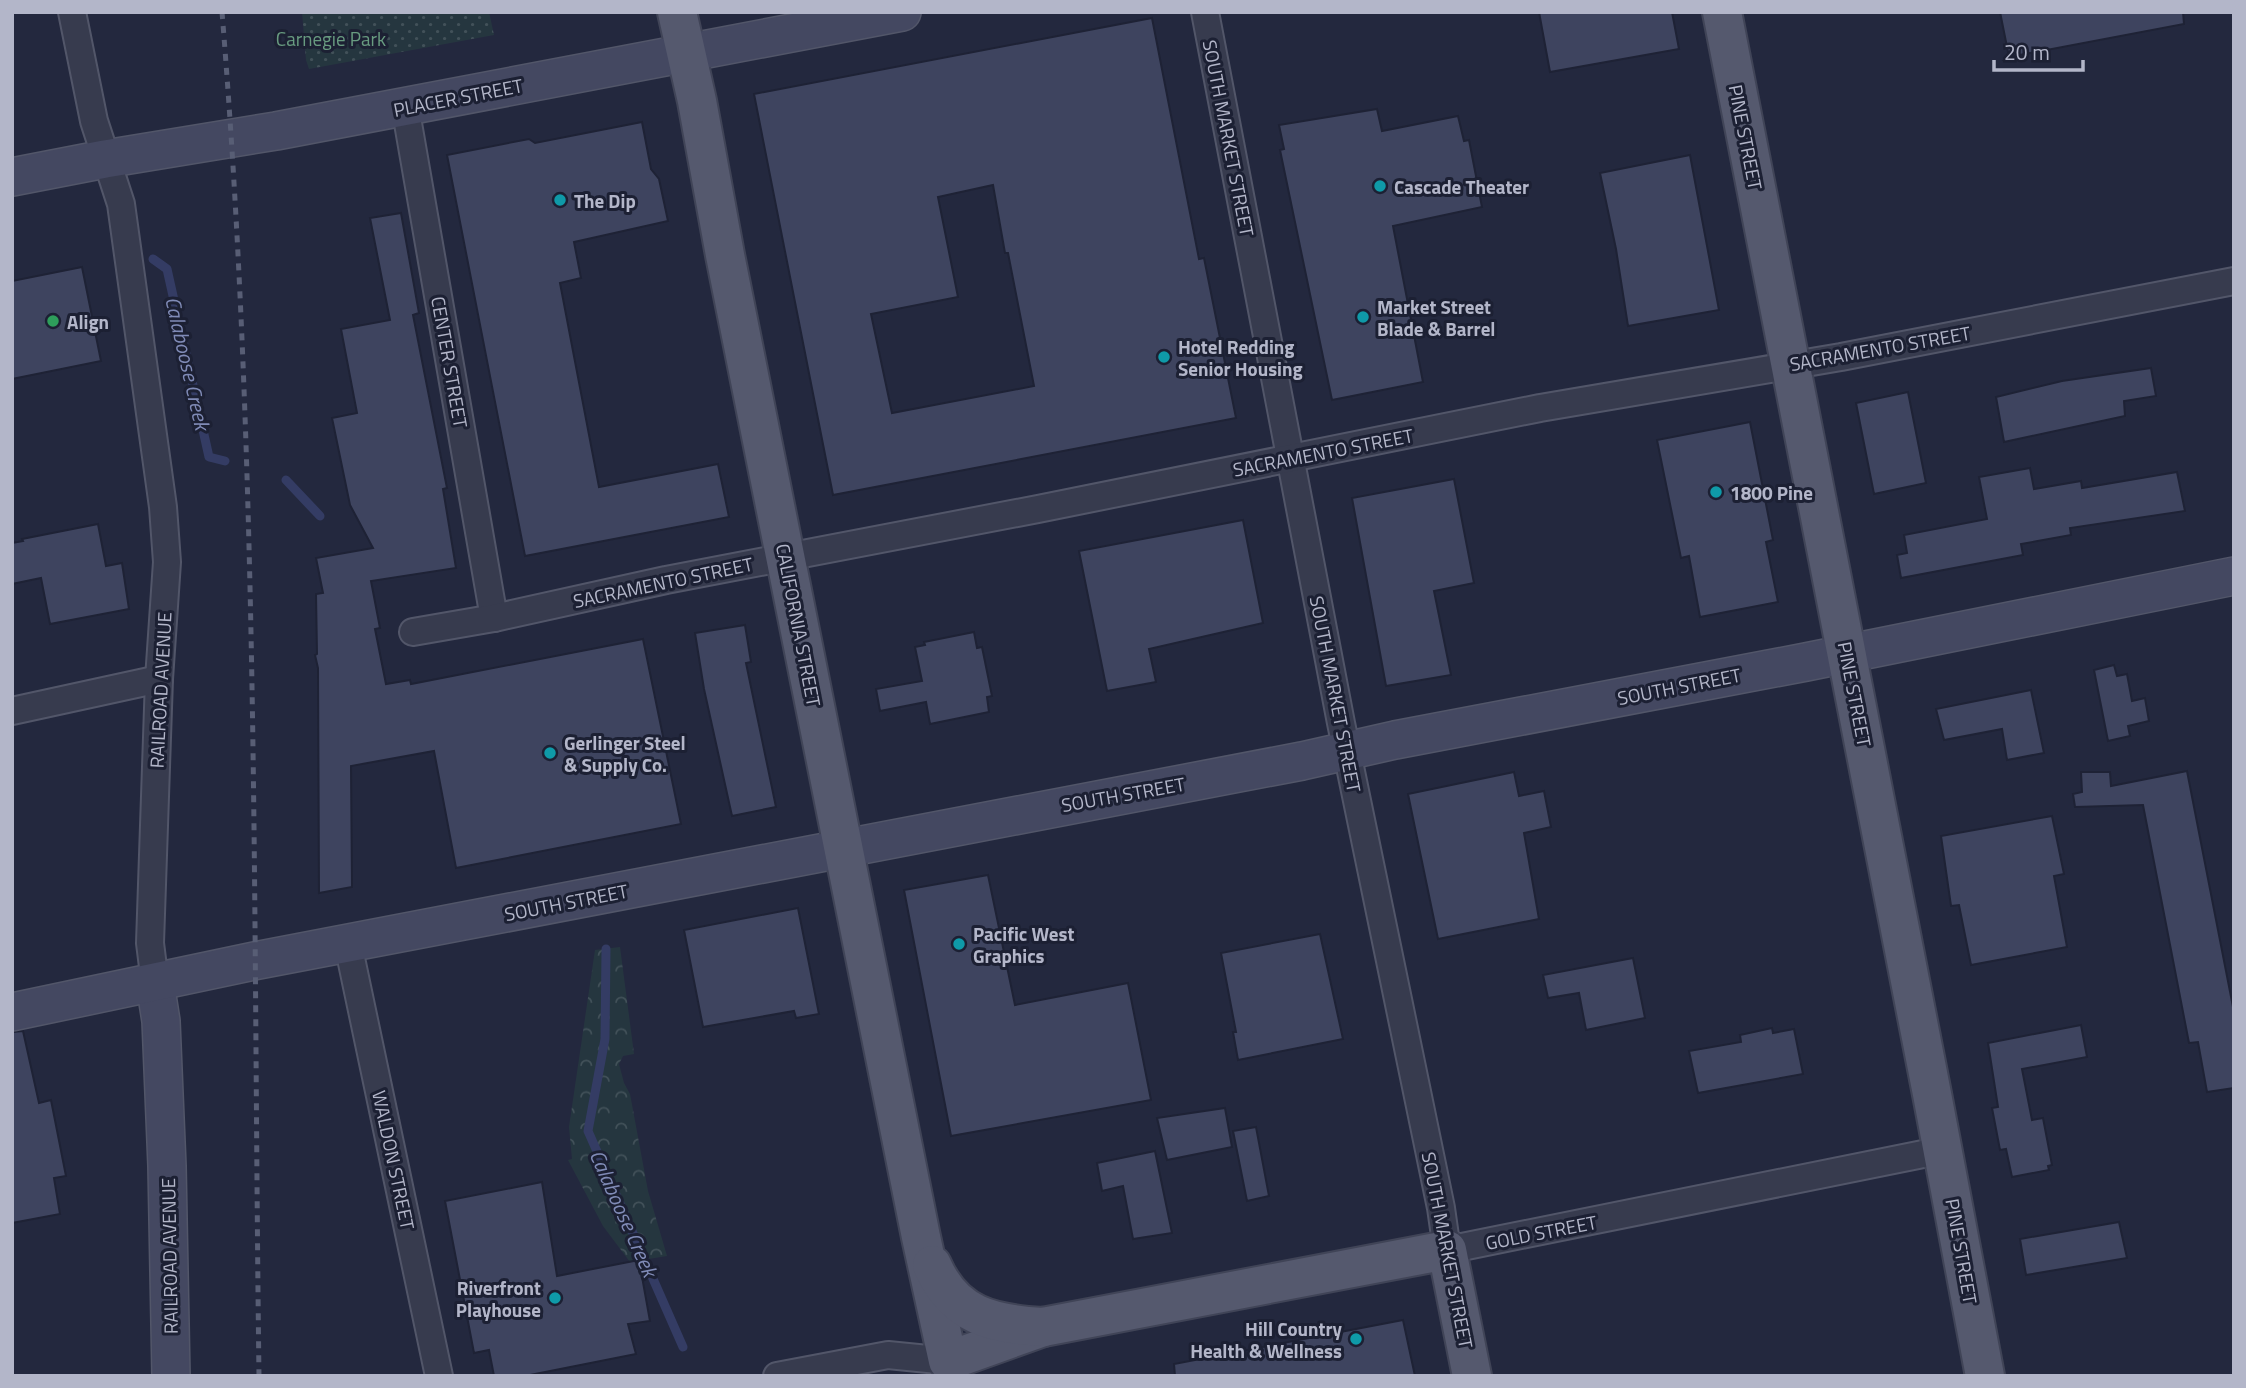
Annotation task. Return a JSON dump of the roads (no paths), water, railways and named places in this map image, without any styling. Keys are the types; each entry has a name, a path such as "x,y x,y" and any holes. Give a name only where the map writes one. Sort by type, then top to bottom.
{"main road":[{"name":"CALIFORNIA STREET","path":"677,12 949,1368"},
{"name":"PINE STREET","path":"1722,12 1985,1376"},
{"name":"CALIFORNIA STREET","path":"921,1237 935,1270 950,1295 974,1313"},
{"name":"GOLD STREET","path":"974,1313 1005,1325 1043,1327 1447,1250"},
{"name":"SOUTH MARKET STREET","path":"1447,1250 1472,1376"},
{"path":"949,1368 1043,1327"}],"street":[{"name":"RAILROAD AVENUE","path":"72,12 92,116 121,204 163,507 167,562 159,679 150,943 161,1021 171,1376"},
{"name":"PLACER STREET","path":"12,177 276,131 902,12"},
{"name":"SOUTH MARKET STREET","path":"1205,12 1347,751 1447,1250"},
{"name":"CENTER STREET","path":"405,106 494,618"},
{"name":"SACRAMENTO STREET","path":"413,632 1540,408 1791,365 2234,281"},
{"name":"SOUTH STREET","path":"12,1012 254,961 1347,751 2234,576"},
{"path":"12,711 159,679"},
{"name":"WALDON STREET","path":"348,944 439,1376"},
{"name":"GOLD STREET","path":"1447,1250 1943,1150"},
{"path":"777,1376 888,1355 949,1368"}],"waterway":[{"name":"Calaboose Creek","path":"153,259 167,269 209,457 225,461"},
{"name":"Calaboose Creek","path":"286,480 320,516"},
{"name":"Calaboose Creek","path":"606,949 605,1039 588,1131 683,1347"}],"railway":[{"path":"222,12 243,352 248,523 259,1376"}],"place":[{"name":"Cascade Theater","path":"1380,186"},
{"name":"The Dip","path":"560,200"},
{"name":"Market Street Blade & Barrel","path":"1363,317"},
{"name":"Align","path":"53,321"},
{"name":"Hotel Redding Senior Housing","path":"1164,357"},
{"name":"1800 Pine","path":"1716,492"},
{"name":"Gerlinger Steel & Supply Co.","path":"550,753"},
{"name":"Pacific West Graphics","path":"959,944"},
{"name":"Riverfront Playhouse","path":"555,1298"},
{"name":"Hill Country Health & Wellness","path":"1356,1339"}],"park label":[{"name":"Carnegie Park","path":"331,38"}]}
